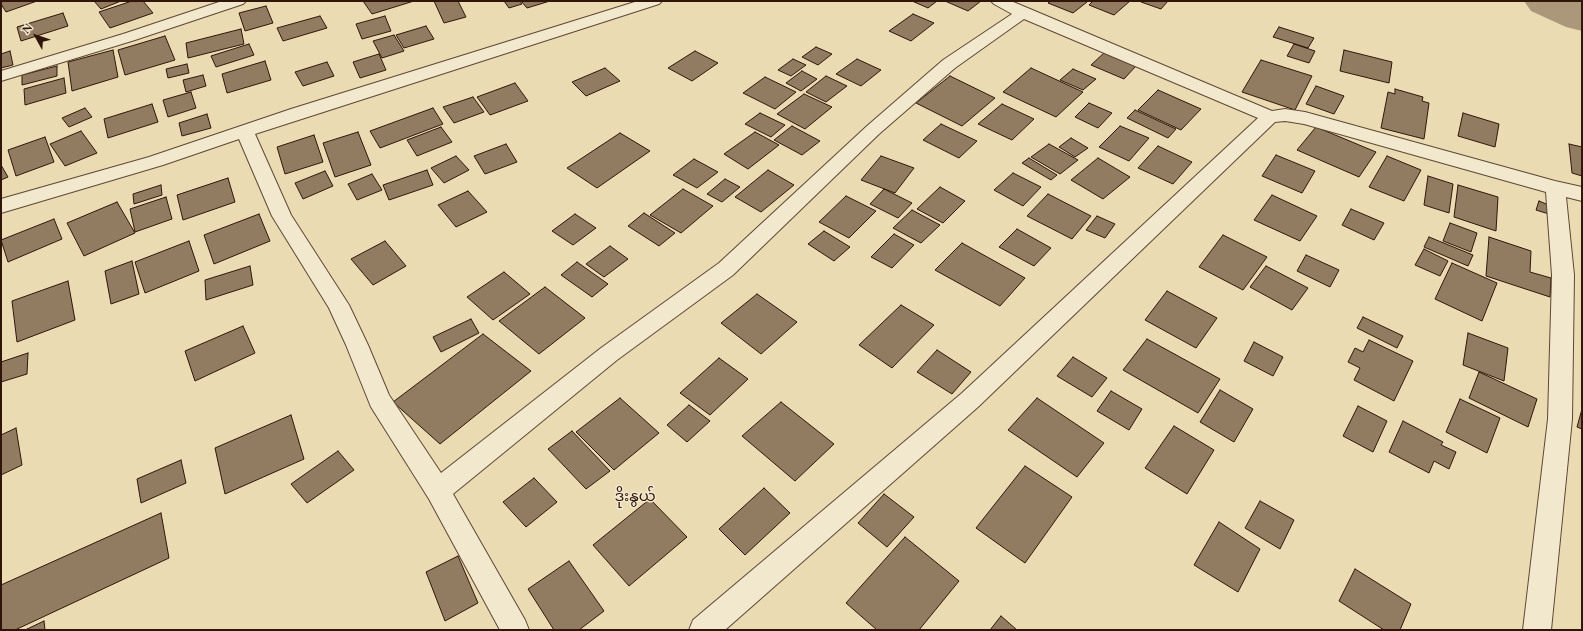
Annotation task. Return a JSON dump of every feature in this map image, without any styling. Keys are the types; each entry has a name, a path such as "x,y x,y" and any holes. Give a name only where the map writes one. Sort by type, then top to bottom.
{"street":[{"path":"1,76 129,37 238,1"},
{"path":"1,206 156,161 245,132 297,113 654,1"},
{"path":"1000,1 1270,117 1285,115 1305,118 1555,188 1582,194"},
{"path":"438,491 609,354 726,269 873,130 949,64 1023,12"},
{"path":"703,630 970,400 1270,117"},
{"path":"245,132 282,216 338,305 358,345 379,400 438,491 515,630"},
{"path":"1537,630 1560,419 1563,275 1555,188"}],"building":[{"path":"1,1 37,1 6,12 1,4"},
{"path":"94,1 121,1 101,9"},
{"path":"132,1 143,1 153,13 110,28 99,12"},
{"path":"363,1 414,1 372,14"},
{"path":"434,1 458,1 466,17 444,23"},
{"path":"504,1 520,1 522,4 509,8"},
{"path":"521,1 550,1 527,8"},
{"path":"912,1 937,1 928,8"},
{"path":"945,1 981,1 968,11"},
{"path":"1051,1 1087,2 1073,13 1048,3"},
{"path":"1093,1 1130,1 1114,15 1089,5"},
{"path":"1168,1 1161,9 1141,2"},
{"path":"266,6 273,23 245,31 239,13"},
{"path":"63,13 68,26 21,41 17,27"},
{"path":"913,14 934,23 911,41 889,31"},
{"path":"320,16 327,28 283,41 277,28"},
{"path":"385,16 391,31 362,39 356,24"},
{"path":"426,26 434,39 404,48 396,35"},
{"path":"1279,27 1314,38 1308,48 1273,37"},
{"path":"241,29 244,44 188,58 186,43"},
{"path":"394,35 404,51 382,58 373,41"},
{"path":"165,36 175,60 125,75 118,50"},
{"path":"249,44 254,55 216,67 211,56"},
{"path":"1294,44 1315,51 1309,63 1287,56"},
{"path":"816,47 832,54 818,65 802,57"},
{"path":"113,50 118,77 72,91 68,62"},
{"path":"1344,50 1392,62 1389,83 1340,71"},
{"path":"10,51 13,65 1,68 1,54"},
{"path":"695,51 718,63 692,81 668,68"},
{"path":"1104,53 1136,66 1124,79 1091,65"},
{"path":"379,54 386,70 360,78 353,62"},
{"path":"793,59 806,65 791,76 778,70"},
{"path":"857,59 881,70 861,86 836,74"},
{"path":"1261,60 1312,76 1295,110 1242,92"},
{"path":"265,61 271,80 227,93 222,74"},
{"path":"327,62 334,76 303,86 295,72"},
{"path":"187,64 189,73 168,78 166,69"},
{"path":"57,66 57,76 22,85 22,75"},
{"path":"605,68 620,81 586,96 572,82"},
{"path":"1031,68 1083,92 1056,117 1003,92"},
{"path":"1073,69 1096,79 1083,90 1060,80"},
{"path":"802,71 817,79 801,91 786,83"},
{"path":"203,75 206,86 186,92 183,80"},
{"path":"826,76 847,86 826,102 806,92"},
{"path":"950,76 995,98 962,126 916,103"},
{"path":"765,77 796,92 775,109 743,93"},
{"path":"64,78 66,93 25,105 24,89"},
{"path":"515,83 528,101 490,115 477,97"},
{"path":"1316,86 1344,96 1334,114 1306,104"},
{"path":"1395,89 1423,97 1422,101 1429,103 1424,139 1381,128 1388,92 1395,94"},
{"path":"1158,90 1201,109 1181,130 1138,110"},
{"path":"191,92 196,108 168,117 163,100"},
{"path":"804,94 832,107 805,129 777,114"},
{"path":"473,97 484,112 454,123 443,107"},
{"path":"1089,103 1112,113 1098,128 1075,117"},
{"path":"152,104 158,122 108,138 104,119"},
{"path":"1002,104 1034,119 1012,140 978,124"},
{"path":"85,108 92,117 69,127 62,118"},
{"path":"433,108 443,124 380,148 370,131"},
{"path":"1135,110 1176,129 1168,138 1127,118"},
{"path":"760,113 785,125 771,137 745,124"},
{"path":"1463,113 1499,124 1495,147 1458,136"},
{"path":"207,114 211,128 182,136 179,123"},
{"path":"941,124 977,141 959,158 923,140"},
{"path":"792,126 820,141 802,155 774,140"},
{"path":"1120,126 1149,138 1129,161 1099,147"},
{"path":"441,127 452,142 417,156 407,140"},
{"path":"1316,127 1376,152 1359,177 1297,150"},
{"path":"81,131 97,153 65,166 50,144"},
{"path":"358,132 371,165 335,177 323,143"},
{"path":"755,132 779,145 748,169 724,154"},
{"path":"620,133 650,151 597,188 567,168"},
{"path":"314,135 323,162 285,174 277,147"},
{"path":"45,137 54,162 16,176 8,150"},
{"path":"1071,138 1088,148 1075,157 1059,147"},
{"path":"506,144 517,162 485,174 474,156"},
{"path":"1049,144 1078,160 1060,174 1031,157"},
{"path":"1569,144 1582,147 1582,176 1572,173"},
{"path":"1158,146 1192,162 1173,184 1138,168"},
{"path":"1276,155 1315,171 1302,193 1262,176"},
{"path":"456,156 469,170 444,183 431,168"},
{"path":"881,156 914,168 895,193 861,180"},
{"path":"1387,156 1421,170 1404,201 1369,187"},
{"path":"1029,158 1057,175 1051,180 1022,163"},
{"path":"1098,158 1130,177 1103,199 1071,180"},
{"path":"694,159 718,172 697,188 673,175"},
{"path":"1,165 8,177 1,180"},
{"path":"427,170 433,185 389,200 383,185"},
{"path":"768,170 794,185 761,212 735,197"},
{"path":"325,171 333,186 303,199 295,183"},
{"path":"1013,173 1041,187 1023,206 994,190"},
{"path":"372,174 382,190 357,200 348,184"},
{"path":"1428,176 1453,184 1449,213 1424,205"},
{"path":"228,178 235,202 183,220 177,195"},
{"path":"725,179 740,187 722,202 707,194"},
{"path":"161,185 162,195 134,204 133,194"},
{"path":"1458,185 1498,197 1496,231 1454,217"},
{"path":"940,187 965,201 943,223 917,209"},
{"path":"683,189 713,206 681,233 650,215"},
{"path":"884,189 912,203 898,218 870,204"},
{"path":"468,191 487,212 456,227 438,205"},
{"path":"1048,194 1091,216 1072,239 1027,216"},
{"path":"1272,195 1317,216 1300,241 1254,220"},
{"path":"846,196 876,211 849,238 819,222"},
{"path":"166,197 172,219 135,232 130,209"},
{"path":"1539,201 1551,206 1549,214 1536,210"},
{"path":"117,202 135,233 84,256 67,223"},
{"path":"1351,209 1384,223 1374,240 1342,225"},
{"path":"912,210 940,225 921,243 893,228"},
{"path":"644,213 675,233 659,246 628,226"},
{"path":"259,214 270,241 214,264 204,235"},
{"path":"575,214 596,228 573,245 552,231"},
{"path":"1097,216 1115,224 1105,238 1086,230"},
{"path":"54,219 62,239 8,262 1,240"},
{"path":"1450,223 1477,233 1471,252 1443,241"},
{"path":"1017,229 1051,248 1034,266 999,247"},
{"path":"824,231 850,247 834,261 808,244"},
{"path":"894,234 914,245 892,268 871,257"},
{"path":"1223,235 1267,257 1243,290 1199,267"},
{"path":"1429,237 1473,255 1468,266 1424,247"},
{"path":"1489,237 1531,251 1530,272 1551,278 1550,297 1486,276"},
{"path":"189,241 199,271 145,293 135,262"},
{"path":"385,241 406,266 373,285 351,259"},
{"path":"962,243 1025,278 1000,306 935,270"},
{"path":"610,246 628,259 604,277 586,264"},
{"path":"1424,249 1448,261 1440,276 1415,265"},
{"path":"1306,255 1339,270 1330,287 1297,271"},
{"path":"132,261 139,294 111,304 105,271"},
{"path":"577,262 608,284 592,297 561,275"},
{"path":"1452,263 1497,283 1482,321 1435,299"},
{"path":"250,266 253,285 206,300 205,280"},
{"path":"1266,266 1308,288 1292,310 1250,287"},
{"path":"504,272 530,294 493,320 467,297"},
{"path":"68,281 75,320 17,342 12,301"},
{"path":"545,287 585,318 539,354 499,321"},
{"path":"1167,291 1217,318 1196,348 1145,320"},
{"path":"757,294 797,322 761,354 721,323"},
{"path":"901,305 934,325 892,368 859,345"},
{"path":"1363,317 1403,336 1397,348 1357,328"},
{"path":"471,319 479,333 441,352 433,337"},
{"path":"243,326 255,353 195,381 185,351"},
{"path":"1468,333 1508,348 1504,381 1463,365"},
{"path":"483,334 531,371 440,444 393,402"},
{"path":"1147,339 1220,379 1198,413 1123,370"},
{"path":"1369,340 1413,361 1394,401 1354,380 1360,368 1348,362 1355,348 1363,352"},
{"path":"1254,342 1283,357 1273,376 1244,361"},
{"path":"937,350 971,372 952,394 917,372"},
{"path":"28,353 27,374 1,382 1,362"},
{"path":"1073,357 1107,378 1092,397 1057,376"},
{"path":"719,358 748,379 710,415 680,393"},
{"path":"1479,372 1537,399 1528,427 1469,398"},
{"path":"1220,390 1253,409 1234,442 1200,422"},
{"path":"1111,391 1142,409 1129,430 1097,411"},
{"path":"620,398 659,433 614,470 576,432"},
{"path":"1037,398 1104,443 1077,477 1008,430"},
{"path":"1460,399 1500,418 1487,453 1446,432"},
{"path":"781,402 834,444 795,481 742,436"},
{"path":"689,405 710,421 687,442 667,425"},
{"path":"1358,406 1387,421 1373,452 1343,436"},
{"path":"1582,409 1582,429 1577,427"},
{"path":"291,415 304,459 225,494 215,448"},
{"path":"1403,421 1443,442 1441,445 1456,452 1449,469 1434,461 1429,473 1389,452"},
{"path":"1174,426 1214,450 1187,494 1145,468"},
{"path":"16,428 22,465 1,475 1,435"},
{"path":"572,431 610,471 586,489 548,449"},
{"path":"338,451 354,470 307,503 291,484"},
{"path":"181,460 186,483 141,503 137,479"},
{"path":"1025,466 1072,497 1025,563 976,528"},
{"path":"534,478 557,502 526,527 503,502"},
{"path":"764,488 790,513 745,555 719,529"},
{"path":"884,494 914,517 887,547 858,523"},
{"path":"650,499 687,537 629,586 593,545"},
{"path":"1260,501 1294,520 1280,549 1245,528"},
{"path":"161,513 169,558 15,630 1,630 1,585"},
{"path":"1219,522 1260,549 1238,592 1194,565"},
{"path":"905,537 959,581 919,630 877,630 846,603"},
{"path":"458,556 478,603 445,621 426,572"},
{"path":"569,561 604,611 579,630 554,630 528,589"},
{"path":"1355,569 1411,604 1400,630 1384,630 1339,601"},
{"path":"1001,616 1017,630 990,630"},
{"path":"44,621 45,630 25,630"}],"waterway":[{"path":"1547,1 1582,17"}],"district":[{"name":"ဒိုးနွယ်","path":"635,497"}]}
